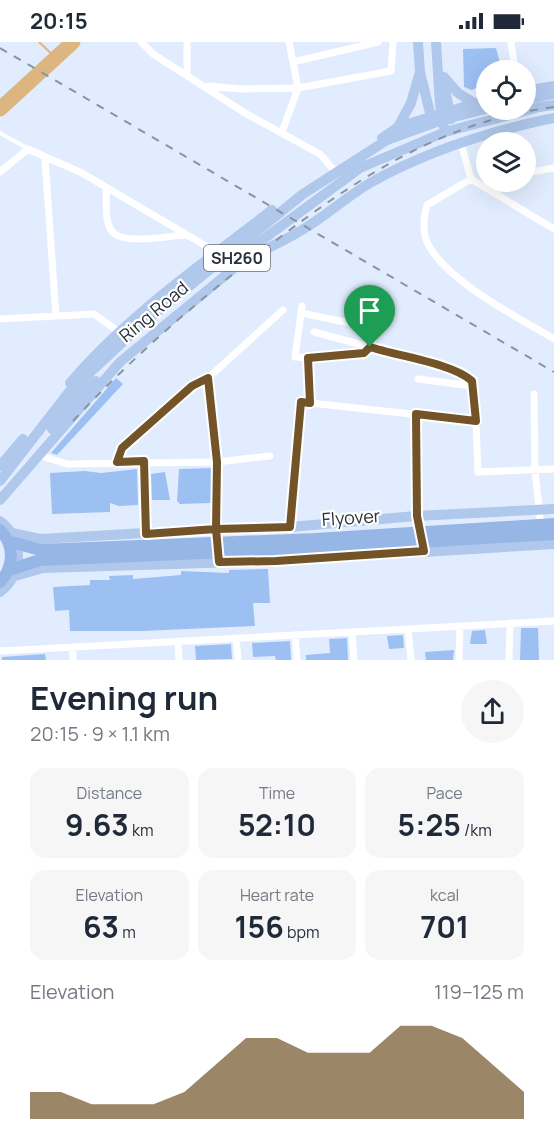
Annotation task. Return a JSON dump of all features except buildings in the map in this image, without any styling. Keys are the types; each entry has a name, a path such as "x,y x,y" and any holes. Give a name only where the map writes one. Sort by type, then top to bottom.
{"highway":[{"name":"Flyover","path":"7,535 40,550 315,539 554,524"},
{"name":"Flyover","path":"12,573 40,560 318,548 554,534"},
{"path":"0,582 12,573 11,551 7,535"}],"main road":[{"path":"402,130 420,72 418,42"},
{"path":"423,42 426,139"},
{"path":"436,42 440,116 461,143"},
{"path":"440,150 442,42"},
{"path":"420,72 445,132"},
{"path":"442,74 474,108"},
{"path":"536,89 554,86"},
{"path":"438,87 443,95 461,111 474,108"},
{"path":"536,97 554,94"},
{"path":"402,130 412,127 425,96"},
{"name":"Ring Road","path":"0,492 78,397 173,310 309,204 360,168 445,132 554,105"},
{"path":"2,463 79,372 119,332 216,251 290,196 402,130 440,116 474,108"},
{"name":"Ring Road","path":"0,481 69,392 140,326 303,194 402,130 426,127 440,116"},
{"name":"Ring Road","path":"0,500 120,362 145,339 238,265 258,252 301,231 369,184 440,150 503,128 554,118"},
{"path":"0,521 7,535 40,539 290,527 417,516 554,509"},
{"path":"0,592 7,588 12,573 43,568 156,566 548,545"}],"street":[{"path":"141,42 153,54 245,113 320,154 333,169"},
{"path":"187,42 187,75"},
{"path":"282,132 298,88 289,42"},
{"path":"293,62 378,42"},
{"path":"206,86 240,89 298,88 391,71 393,42"},
{"path":"511,42 513,60"},
{"path":"461,143 473,180 554,229"},
{"path":"0,172 27,149 45,159 81,173 238,265"},
{"path":"45,159 56,316"},
{"path":"536,171 554,168"},
{"path":"473,180 427,205 423,218 427,241 443,263 476,291 554,339"},
{"path":"106,188 108,222 112,232 119,237 131,240 185,235"},
{"path":"301,309 375,328 377,334 370,347 364,353 295,357 301,309"},
{"path":"117,462 122,448 192,386 208,378 283,310"},
{"path":"0,319 94,314 119,332"},
{"path":"314,332 444,367 467,376 472,381 478,472 554,470"},
{"path":"308,358 310,403"},
{"path":"208,378 217,462 216,529 219,562"},
{"path":"418,379 472,386"},
{"path":"534,394 538,510 548,545"},
{"path":"292,559 287,539 301,402 476,421"},
{"path":"416,414 417,516 424,551"},
{"path":"38,455 67,464 144,461 217,462 270,456"},
{"path":"144,461 146,534"},
{"path":"0,651 554,621"},
{"path":"509,660 510,623"},
{"path":"459,660 460,626"},
{"path":"408,629 411,660"},
{"path":"352,632 354,660"},
{"path":"295,635 297,660"},
{"path":"236,638 238,660"},
{"path":"178,641 179,660"},
{"path":"72,647 73,660"}],"lane":[{"path":"0,133 27,149"}],"waterway":[{"path":"39,42 55,57"},
{"path":"0,109 73,42"}],"railway":[{"path":"0,48 554,372"},
{"path":"73,421 137,357 205,297 287,232 357,183 430,143 470,127 511,115 554,107"}],"route":[{"path":"370,347 364,353 308,358 310,403 301,402 290,527 216,529 217,462 208,378 192,386 122,448 117,462 144,461 146,534 216,529 219,562 276,561 424,551 417,516 416,414 476,421 472,381 467,376 444,367 370,347"}]}
